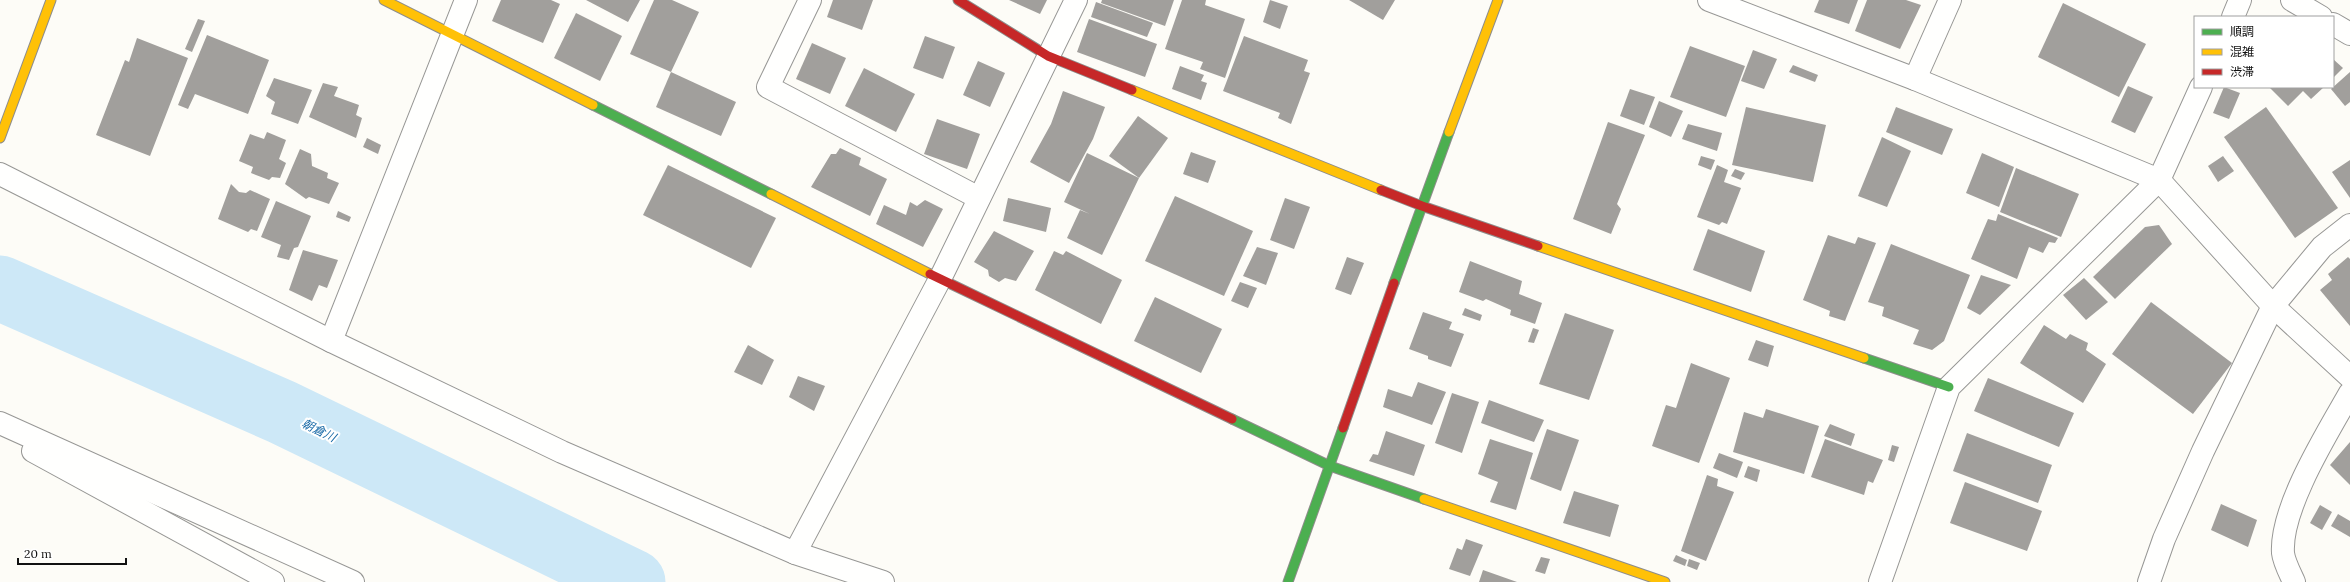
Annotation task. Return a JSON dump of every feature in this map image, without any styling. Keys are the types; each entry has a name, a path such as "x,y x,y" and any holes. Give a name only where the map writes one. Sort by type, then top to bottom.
{"street":[{"path":"0,138 51,0"},
{"path":"384,0 940,278 1330,466 1665,582"},
{"path":"331,341 466,0"},
{"path":"810,0 768,87 979,198"},
{"path":"958,0 1048,56 1422,206 1949,387"},
{"path":"795,553 940,278 1076,0"},
{"path":"1288,582 1422,206 1498,0"},
{"path":"1709,0 1915,80 2159,180 2273,306 2350,377"},
{"path":"1915,80 1950,0"},
{"path":"2233,16 2240,0"},
{"path":"2292,0 2319,16"},
{"path":"2334,25 2350,34"},
{"path":"1880,582 1949,387 2159,180 2201,88"},
{"path":"0,174 331,341 562,452 795,553 883,582"},
{"path":"2149,582 2164,539 2273,306 2322,247 2350,225"},
{"path":"2294,582 2284,554 2284,532 2311,462 2350,393"},
{"path":"0,423 353,582"},
{"path":"0,433 273,582"}],"building":[{"path":"501,0 551,0 560,4 543,43 492,21"},
{"path":"586,0 640,0 628,22"},
{"path":"654,0 672,0 699,12 671,72 630,54"},
{"path":"833,0 873,0 862,30 827,17"},
{"path":"1009,0 1047,0 1040,14"},
{"path":"1102,0 1174,0 1165,26 1101,3"},
{"path":"1182,0 1206,0 1205,5 1245,19 1225,78 1200,69 1203,62 1165,49"},
{"path":"1270,0 1288,6 1280,29 1263,22"},
{"path":"1349,0 1395,0 1383,20"},
{"path":"1819,0 1858,0 1849,24 1814,12"},
{"path":"1867,0 1906,0 1921,5 1900,49 1855,31"},
{"path":"1096,2 1153,23 1147,37 1091,17"},
{"path":"2063,3 2146,44 2119,97 2038,57"},
{"path":"576,13 622,36 600,81 554,58"},
{"path":"198,19 205,21 192,52 185,49"},
{"path":"1089,19 1157,44 1145,77 1077,52"},
{"path":"207,35 269,60 248,114 195,94 188,109 178,105"},
{"path":"925,36 955,47 943,79 913,68"},
{"path":"1244,36 1308,60 1304,71 1310,73 1291,124 1278,118 1280,113 1223,91"},
{"path":"137,38 188,58 150,156 96,135 125,60 129,62"},
{"path":"812,43 846,58 830,94 796,79"},
{"path":"1690,46 1745,66 1726,117 1670,97"},
{"path":"1753,50 1777,59 1764,89 1741,81"},
{"path":"2334,60 2343,68 2334,77"},
{"path":"978,61 1005,73 990,107 963,95"},
{"path":"1793,65 1818,75 1815,82 1789,72"},
{"path":"1180,66 1204,75 1201,81 1207,83 1201,100 1172,89"},
{"path":"864,68 915,94 896,132 845,106"},
{"path":"671,72 736,102 721,136 656,107"},
{"path":"2350,72 2350,102 2345,106 2331,89 2334,88"},
{"path":"274,78 312,90 298,124 271,114 275,102 266,96"},
{"path":"323,83 338,87 334,96 359,105 356,115 362,118 356,138 309,117"},
{"path":"2128,86 2153,97 2135,133 2111,122"},
{"path":"2224,88 2240,93 2229,119 2213,113"},
{"path":"2270,88 2323,88 2311,99 2303,91 2288,106"},
{"path":"1630,89 1655,97 1644,125 1620,116"},
{"path":"1063,91 1105,107 1093,139 1069,183 1030,162 1051,124"},
{"path":"1659,101 1683,111 1671,137 1649,127"},
{"path":"1746,107 1826,125 1813,182 1732,165"},
{"path":"1896,107 1953,129 1942,155 1886,132"},
{"path":"2266,107 2338,208 2295,238 2224,137"},
{"path":"1138,116 1168,138 1139,178 1109,156"},
{"path":"937,119 980,134 967,169 924,154"},
{"path":"1608,122 1645,135 1617,204 1621,209 1611,234 1573,219"},
{"path":"1688,124 1722,133 1717,151 1682,139"},
{"path":"267,132 286,140 279,159 286,163 280,178 272,177 269,180 251,173 253,167 239,161 250,134 264,139"},
{"path":"1882,137 1911,151 1887,207 1858,196"},
{"path":"367,138 381,145 378,154 363,147"},
{"path":"840,148 861,158 859,165 887,179 870,216 811,187 831,154 836,154"},
{"path":"300,149 311,154 312,166 328,173 327,178 339,183 329,204 309,197 306,199 285,184"},
{"path":"1191,152 1216,161 1208,183 1183,174"},
{"path":"1087,153 1139,178 1102,255 1067,238 1080,210 1090,214 1064,202"},
{"path":"1982,153 2014,167 1999,207 1966,193"},
{"path":"1701,156 1715,160 1711,170 1698,165"},
{"path":"2223,156 2234,171 2218,182 2208,166"},
{"path":"2350,160 2350,198 2332,172"},
{"path":"668,165 776,218 751,268 643,215"},
{"path":"1717,165 1728,170 1724,182 1741,188 1727,224 1722,222 1719,225 1697,217"},
{"path":"2016,168 2079,194 2061,237 2000,212"},
{"path":"1735,169 1745,173 1741,180 1731,176"},
{"path":"231,184 239,192 246,193 250,190 270,199 257,231 251,229 248,232 218,219"},
{"path":"1175,196 1253,231 1224,296 1145,261"},
{"path":"1008,198 1051,208 1046,232 1003,221"},
{"path":"1285,198 1310,207 1294,249 1270,240"},
{"path":"925,200 943,209 923,247 876,224 884,205 906,215 910,202 917,206"},
{"path":"276,201 311,216 298,247 294,248 289,260 277,257 281,245 261,237"},
{"path":"338,211 351,217 349,222 336,217"},
{"path":"1998,214 2058,238 2055,243 2049,242 2043,253 2029,247 2017,279 1971,259 1988,219 1996,221"},
{"path":"2159,225 2172,244 2115,299 2093,277 2145,227"},
{"path":"1708,229 1765,251 1751,292 1693,270"},
{"path":"994,231 1034,251 1016,281 1005,278 999,282 989,276 988,270 974,262"},
{"path":"1828,235 1855,244 1858,237 1876,243 1845,321 1829,316 1830,311 1803,300"},
{"path":"1891,244 1970,275 1944,341 1932,350 1913,344 1919,330 1882,316 1884,307 1868,302"},
{"path":"1257,247 1278,253 1266,285 1243,276"},
{"path":"303,250 338,260 327,288 319,285 312,301 289,290"},
{"path":"1054,251 1063,255 1066,251 1122,280 1101,324 1035,290"},
{"path":"1347,257 1364,263 1351,295 1335,289"},
{"path":"2348,257 2350,259 2350,326 2320,290 2332,280 2328,274"},
{"path":"1470,261 1522,281 1519,294 1542,303 1535,324 1510,315 1511,310 1486,299 1483,301 1459,292"},
{"path":"1981,275 2011,285 1980,315 1967,308"},
{"path":"2084,278 2108,302 2086,320 2063,295"},
{"path":"1240,282 1257,288 1248,308 1231,301"},
{"path":"1155,297 1222,329 1201,373 1134,341"},
{"path":"2151,302 2232,363 2193,414 2112,354"},
{"path":"1465,308 1482,315 1480,321 1462,315"},
{"path":"1423,312 1452,322 1449,329 1464,334 1451,367 1428,359 1428,356 1409,349"},
{"path":"1565,313 1614,330 1589,400 1539,384"},
{"path":"2044,325 2066,339 2070,334 2088,343 2086,350 2106,364 2083,403 2020,363"},
{"path":"1533,328 1539,330 1534,343 1528,342"},
{"path":"1756,340 1774,346 1768,367 1748,360"},
{"path":"748,345 774,360 762,385 734,372"},
{"path":"1691,363 1730,378 1699,463 1652,446 1666,405 1676,408"},
{"path":"798,376 825,386 814,411 789,397"},
{"path":"1988,378 2074,413 2059,447 1974,411"},
{"path":"1418,382 1446,392 1432,425 1383,407 1388,389 1412,397"},
{"path":"1452,393 1479,402 1462,453 1435,443"},
{"path":"1489,400 1544,420 1534,442 1481,423"},
{"path":"1766,409 1819,426 1804,474 1733,452 1744,412 1763,418"},
{"path":"1830,424 1855,434 1851,446 1824,436"},
{"path":"1547,429 1579,440 1561,491 1530,479"},
{"path":"1386,431 1425,445 1414,476 1369,461 1373,454 1378,455"},
{"path":"1967,433 2052,465 2038,503 1953,471"},
{"path":"1490,439 1533,453 1516,510 1490,502 1498,482 1478,474"},
{"path":"1825,439 1883,460 1873,483 1868,481 1864,495 1811,477"},
{"path":"2350,442 2350,485 2330,465"},
{"path":"1892,445 1899,447 1894,462 1888,460"},
{"path":"1719,453 1743,462 1737,478 1713,468"},
{"path":"1748,466 1760,470 1757,482 1744,477"},
{"path":"1707,475 1718,479 1717,486 1734,492 1706,561 1681,551"},
{"path":"1965,482 2042,511 2027,551 1950,523"},
{"path":"1574,491 1619,505 1610,537 1563,523"},
{"path":"2221,504 2257,520 2248,547 2211,530"},
{"path":"2320,505 2332,512 2322,530 2310,523"},
{"path":"2338,514 2350,521 2350,537 2331,526"},
{"path":"1466,539 1483,545 1470,576 1449,569 1457,548 1462,550"},
{"path":"1676,555 1687,560 1685,566 1673,561"},
{"path":"1541,557 1550,559 1545,574 1535,571"},
{"path":"1689,559 1700,563 1697,570 1687,566"},
{"path":"1483,570 1517,582 1479,582"}],"waterway":[{"name":"朝倉川","path":"0,288 282,412 633,582"}],"traffic: fast":[{"path":"593,105 771,194"},
{"path":"1394,283 1449,132"},
{"path":"1864,358 1949,387"},
{"path":"1232,419 1330,466 1424,499"},
{"path":"1288,582 1343,428"}],"traffic: slow":[{"path":"0,138 51,0"},
{"path":"384,0 593,105"},
{"path":"1449,132 1498,0"},
{"path":"1132,90 1381,190"},
{"path":"771,194 930,274"},
{"path":"1538,246 1864,358"},
{"path":"1424,499 1665,582"}],"traffic: jam":[{"path":"958,0 1048,56 1132,90"},
{"path":"1381,190 1422,206 1538,246"},
{"path":"930,274 1232,419"},
{"path":"1343,428 1394,283"}]}
